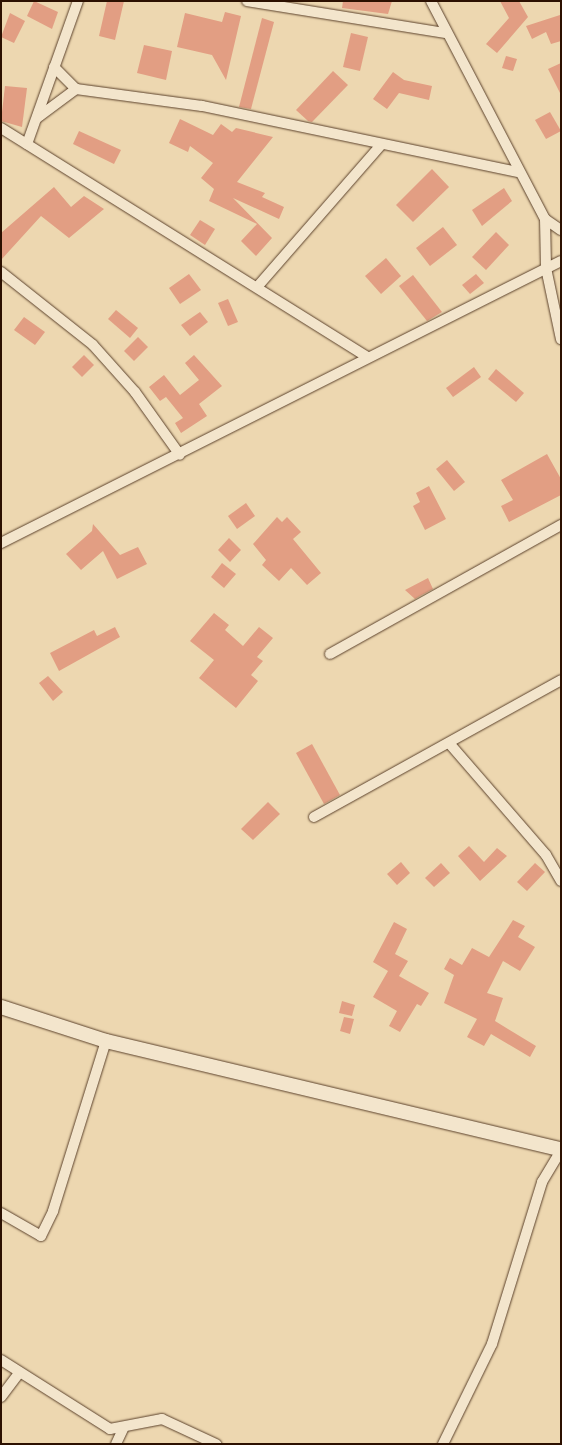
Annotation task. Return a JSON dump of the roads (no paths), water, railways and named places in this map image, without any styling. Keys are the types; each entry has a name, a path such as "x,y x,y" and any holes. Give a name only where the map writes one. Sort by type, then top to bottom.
{"street":[{"path":"27,144 78,1"},
{"path":"247,1 445,33"},
{"path":"431,1 445,33 545,220 546,268 561,339"},
{"path":"54,68 76,89 202,106 380,146 519,172"},
{"path":"37,118 76,89"},
{"path":"1,128 258,286 367,357"},
{"path":"258,286 380,146"},
{"path":"545,220 561,230"},
{"path":"1,543 180,455 367,357 561,261"},
{"path":"1,272 93,345 135,392 180,455"},
{"path":"330,654 561,525"},
{"path":"314,817 561,680"},
{"path":"449,743 546,855 561,881"},
{"path":"3,1011 106,1040 561,1150 542,1182 492,1344 442,1444"},
{"path":"1,1213 41,1236 45,1230 106,1040"},
{"path":"1,1360 97,1424 123,1430 162,1419 216,1444"},
{"path":"1,1397 20,1372"},
{"path":"116,1444 123,1430"}]}
